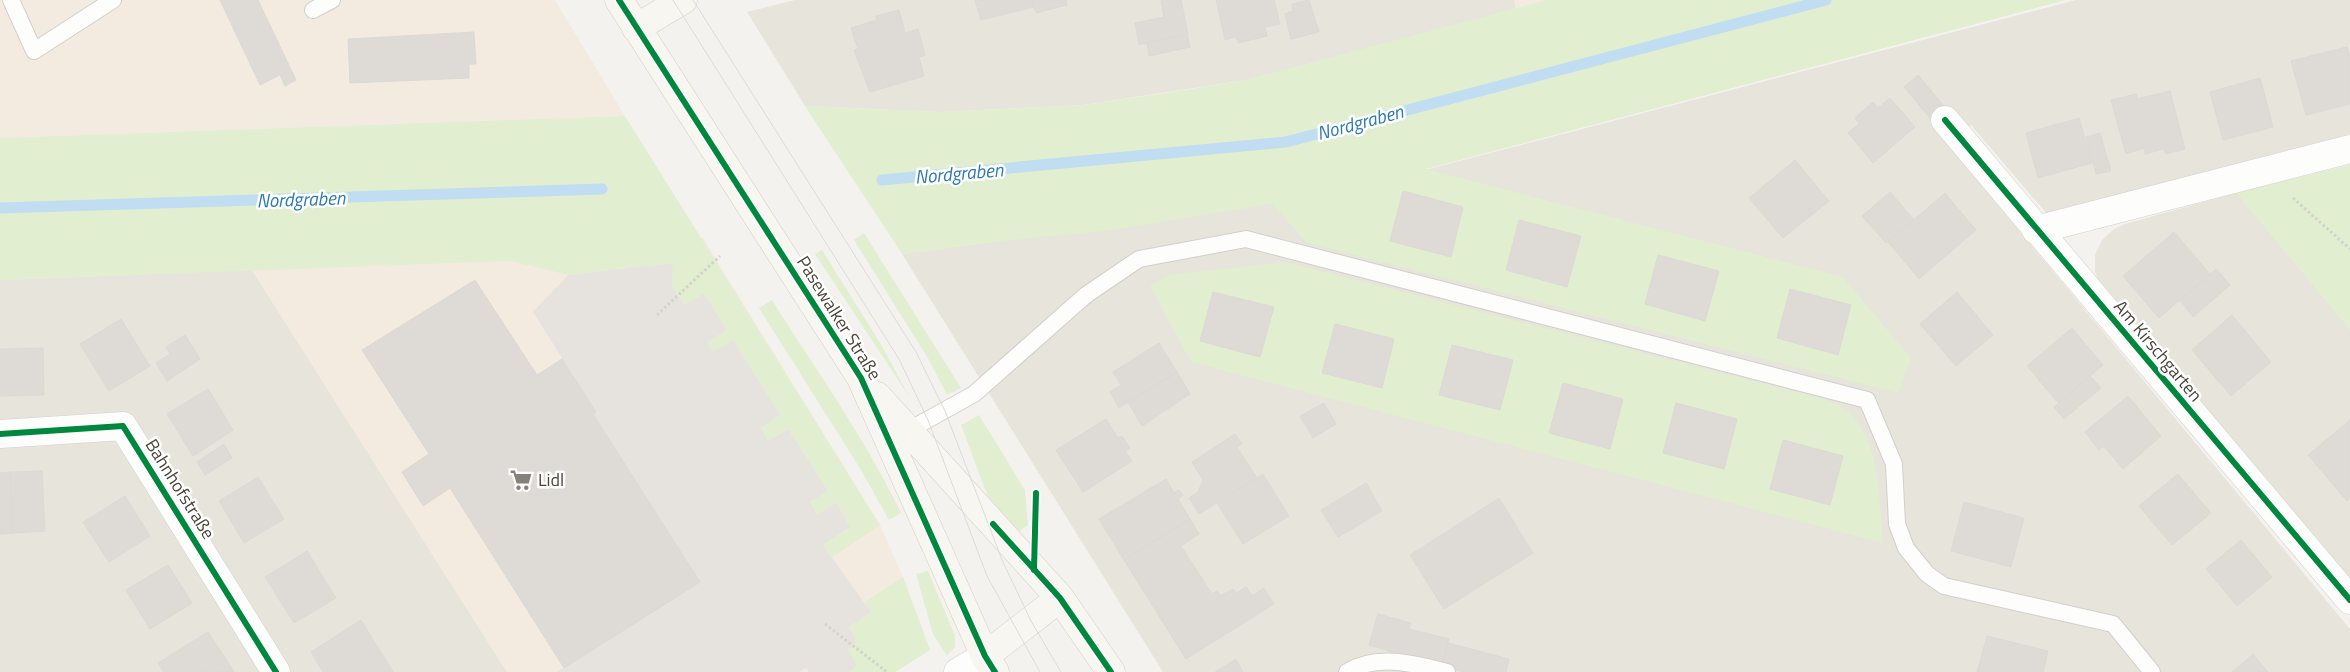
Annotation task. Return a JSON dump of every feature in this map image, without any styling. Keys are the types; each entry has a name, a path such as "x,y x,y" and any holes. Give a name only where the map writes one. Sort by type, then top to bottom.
{"main road":[{"name":"Pasewalker Straße","path":"619,0 861,378 990,664"},
{"path":"636,28 683,0"},
{"name":"Pasewalker Straße","path":"861,378 1060,598 1111,672"},
{"path":"990,664 1060,598"}],"street":[{"name":"Am Kirschgarten","path":"1945,120 2350,600"},
{"path":"2036,230 2350,149"},
{"name":"Bahnhofstraße","path":"0,434 124,426 276,672"},
{"path":"958,672 990,664"}],"lane":[{"path":"11,0 34,51 113,0"},
{"path":"313,10 332,0"},
{"path":"909,430 974,394 1086,295 1138,259 1246,239 1866,400 1894,464 1897,524 1906,548 1927,574 1944,586 2113,624 2152,672"},
{"path":"1347,672 1358,665 1386,661 1414,664 1446,672"}],"path":[{"path":"2263,171 2350,249"},
{"path":"657,315 720,256"},
{"path":"825,624 888,672"}],"shaded area":[{"path":"0,0 555,0 625,116 0,138"},
{"path":"795,0 1514,0 1516,9 1246,80 1083,105 939,112 805,106 747,12"},
{"path":"1514,0 1551,0 1516,9"},
{"path":"2076,0 2350,0 2350,134 2048,215 1971,125 1948,145 2350,629 2350,672 1163,672 902,254 991,242 1425,170"},
{"path":"2350,165 2350,584 2102,288 2095,272 2095,255 2102,240 2114,229 2125,224 2236,193"},
{"path":"703,238 880,525 903,577 930,650 895,672 507,672 252,270 511,261 568,275"},
{"path":"673,263 672,287 684,305 704,294 727,330 707,342 713,352 733,340 780,415 761,428 768,441 788,429 828,491 810,502 817,515 836,503 850,527 823,545 871,612 849,627 857,642 848,649 857,666 849,672 809,672 806,668 799,672 557,672 700,582 593,414 596,412 533,312 568,275"},
{"path":"252,270 507,672 0,672 0,280"}],"green space":[{"path":"1547,0 2066,0 1426,169 1843,277 1911,358 1898,393 1307,243 1272,204 1105,231 991,242 902,254 805,106 939,112 1083,105 1246,80"},
{"path":"625,116 880,525 832,557 823,545 850,527 817,515 810,502 828,491 787,429 768,441 761,428 780,415 733,340 713,352 706,342 727,330 684,306 672,287 673,263 568,275 511,261 0,280 0,138"},
{"path":"2350,165 2350,330 2236,193"},
{"path":"864,233 961,388 947,395 929,360 854,240"},
{"path":"822,250 882,346 910,398 815,254"},
{"path":"1286,262 1831,401 1848,412 1860,427 1869,444 1875,463 1878,483 1883,543 1191,362 1150,286 1168,275"},
{"path":"772,300 840,405 887,485 901,513 889,520 861,470 759,308"},
{"path":"979,415 1025,490 1028,525 1019,531 988,497 961,425"},
{"path":"928,571 955,636 955,647 947,656 933,634 916,574"},
{"path":"903,577 930,650 895,672 849,672 857,666 848,649 857,642 849,627 871,612 865,602"}],"building":[{"path":"220,0 258,0 296,80 285,86 280,75 260,85"},
{"path":"975,0 1032,0 1034,7 981,20"},
{"path":"1032,0 1066,0 1067,5 1036,13"},
{"path":"1181,0 1188,34 1139,45 1135,23 1164,17 1161,1"},
{"path":"1216,0 1274,0 1280,24 1265,27 1267,36 1238,43 1236,37 1225,40"},
{"path":"1309,0 1319,32 1291,39 1285,14 1293,11 1292,4"},
{"path":"899,10 905,33 918,29 925,55 919,57 924,76 870,92 854,50 858,49 851,28 877,20 876,16"},
{"path":"474,32 476,64 469,64 469,78 350,83 348,39"},
{"path":"1187,34 1190,47 1149,56 1147,43"},
{"path":"2347,47 2350,57 2350,104 2306,115 2291,61"},
{"path":"1918,75 1948,111 1934,123 1904,87"},
{"path":"2260,78 2273,127 2223,140 2210,92"},
{"path":"2170,91 2185,149 2166,154 2164,149 2145,154 2144,148 2126,154 2111,100 2136,94 2137,99"},
{"path":"1890,98 1915,127 1873,163 1848,133 1859,124 1855,118 1873,102 1878,108"},
{"path":"2079,118 2092,163 2038,178 2026,133"},
{"path":"2100,133 2111,171 2096,174 2086,137"},
{"path":"1795,160 1829,201 1783,238 1749,198"},
{"path":"1403,191 1463,207 1451,257 1390,241"},
{"path":"1890,192 1914,220 1886,243 1862,216"},
{"path":"1945,193 1976,230 1919,279 1888,242"},
{"path":"1519,220 1581,236 1567,287 1506,270"},
{"path":"2174,232 2210,274 2159,318 2123,276"},
{"path":"1658,255 1719,271 1705,321 1645,304"},
{"path":"2216,269 2230,285 2193,317 2180,300"},
{"name":"Lidl","path":"475,280 537,375 562,359 596,412 593,414 700,582 564,668 450,488 423,506 402,472 429,454 362,350"},
{"path":"1790,289 1851,305 1838,355 1777,338"},
{"path":"1213,292 1274,307 1260,357 1200,341"},
{"path":"1957,292 1993,335 1956,366 1920,324"},
{"path":"2232,315 2271,362 2231,396 2192,350"},
{"path":"121,319 150,366 109,391 80,344"},
{"path":"1335,324 1394,339 1382,388 1322,373"},
{"path":"2072,328 2103,365 2058,403 2027,366"},
{"path":"185,335 200,359 167,381 156,363 170,354 166,347"},
{"path":"1159,343 1177,372 1119,408 1110,392 1121,385 1113,372"},
{"path":"1452,345 1513,360 1500,410 1439,395"},
{"path":"43,348 44,395 0,396 0,349"},
{"path":"1177,372 1190,394 1142,426 1128,402"},
{"path":"2090,376 2101,388 2064,419 2054,407"},
{"path":"1563,383 1623,399 1610,449 1549,433"},
{"path":"208,389 233,430 193,456 167,414"},
{"path":"2128,396 2161,436 2123,469 2104,446 2099,450 2085,432"},
{"path":"1324,403 1336,424 1313,438 1300,416"},
{"path":"1676,403 1737,419 1724,469 1663,453"},
{"path":"1106,419 1118,438 1122,436 1130,448 1125,451 1132,461 1083,492 1056,450"},
{"path":"2350,420 2350,498 2347,501 2308,455"},
{"path":"1235,434 1242,444 1237,447 1257,478 1199,514 1189,498 1198,492 1203,480 1192,462"},
{"path":"1783,440 1843,456 1830,505 1770,489"},
{"path":"224,444 232,458 205,475 197,462"},
{"path":"42,471 45,531 13,533 10,472"},
{"path":"10,472 13,533 0,534 0,473"},
{"path":"1263,474 1289,516 1243,544 1217,503"},
{"path":"2178,474 2211,513 2172,545 2139,506"},
{"path":"258,477 284,519 244,543 219,501"},
{"path":"1166,479 1174,493 1179,490 1183,495 1178,499 1190,519 1124,560 1099,519"},
{"path":"1366,483 1382,511 1338,537 1321,510"},
{"path":"125,496 150,536 109,562 83,522"},
{"path":"1499,498 1533,553 1444,609 1410,555"},
{"path":"1964,502 2024,518 2011,567 1951,551"},
{"path":"1190,519 1199,534 1181,546 1212,594 1217,591 1220,596 1233,589 1236,593 1246,587 1252,596 1264,588 1274,604 1186,659 1124,560"},
{"path":"2241,540 2272,577 2237,606 2206,569"},
{"path":"307,551 336,598 294,623 265,577"},
{"path":"168,565 192,603 150,629 126,590"},
{"path":"1378,614 1411,623 1409,629 1449,639 1441,666 1369,645"},
{"path":"361,620 393,672 323,672 311,652"},
{"path":"208,632 226,659 205,672 164,672 158,663"},
{"path":"1987,636 2048,651 2043,672 1977,672"},
{"path":"1448,643 1509,659 1506,672 1464,672 1441,666"},
{"path":"2253,654 2268,672 2232,672"},
{"path":"226,659 234,672 205,672"},
{"path":"1236,659 1243,672 1215,672"}],"waterway":[{"name":"Nordgraben","path":"882,180 1286,142 1826,0"},
{"name":"Nordgraben","path":"0,208 602,189"}],"tram line":[{"path":"673,0 899,359 928,420 987,576 1040,672"},
{"path":"693,0 916,352 945,411 1002,560 1031,621 1061,672"}],"cycle path":[{"path":"619,0 861,378 985,656 995,672"},
{"path":"1945,120 2350,600"},
{"path":"0,434 123,426 276,672"},
{"path":"1034,570 1036,493"},
{"path":"993,524 1060,598 1111,672"}],"place":[{"name":"Lidl","path":"521,480"}]}
